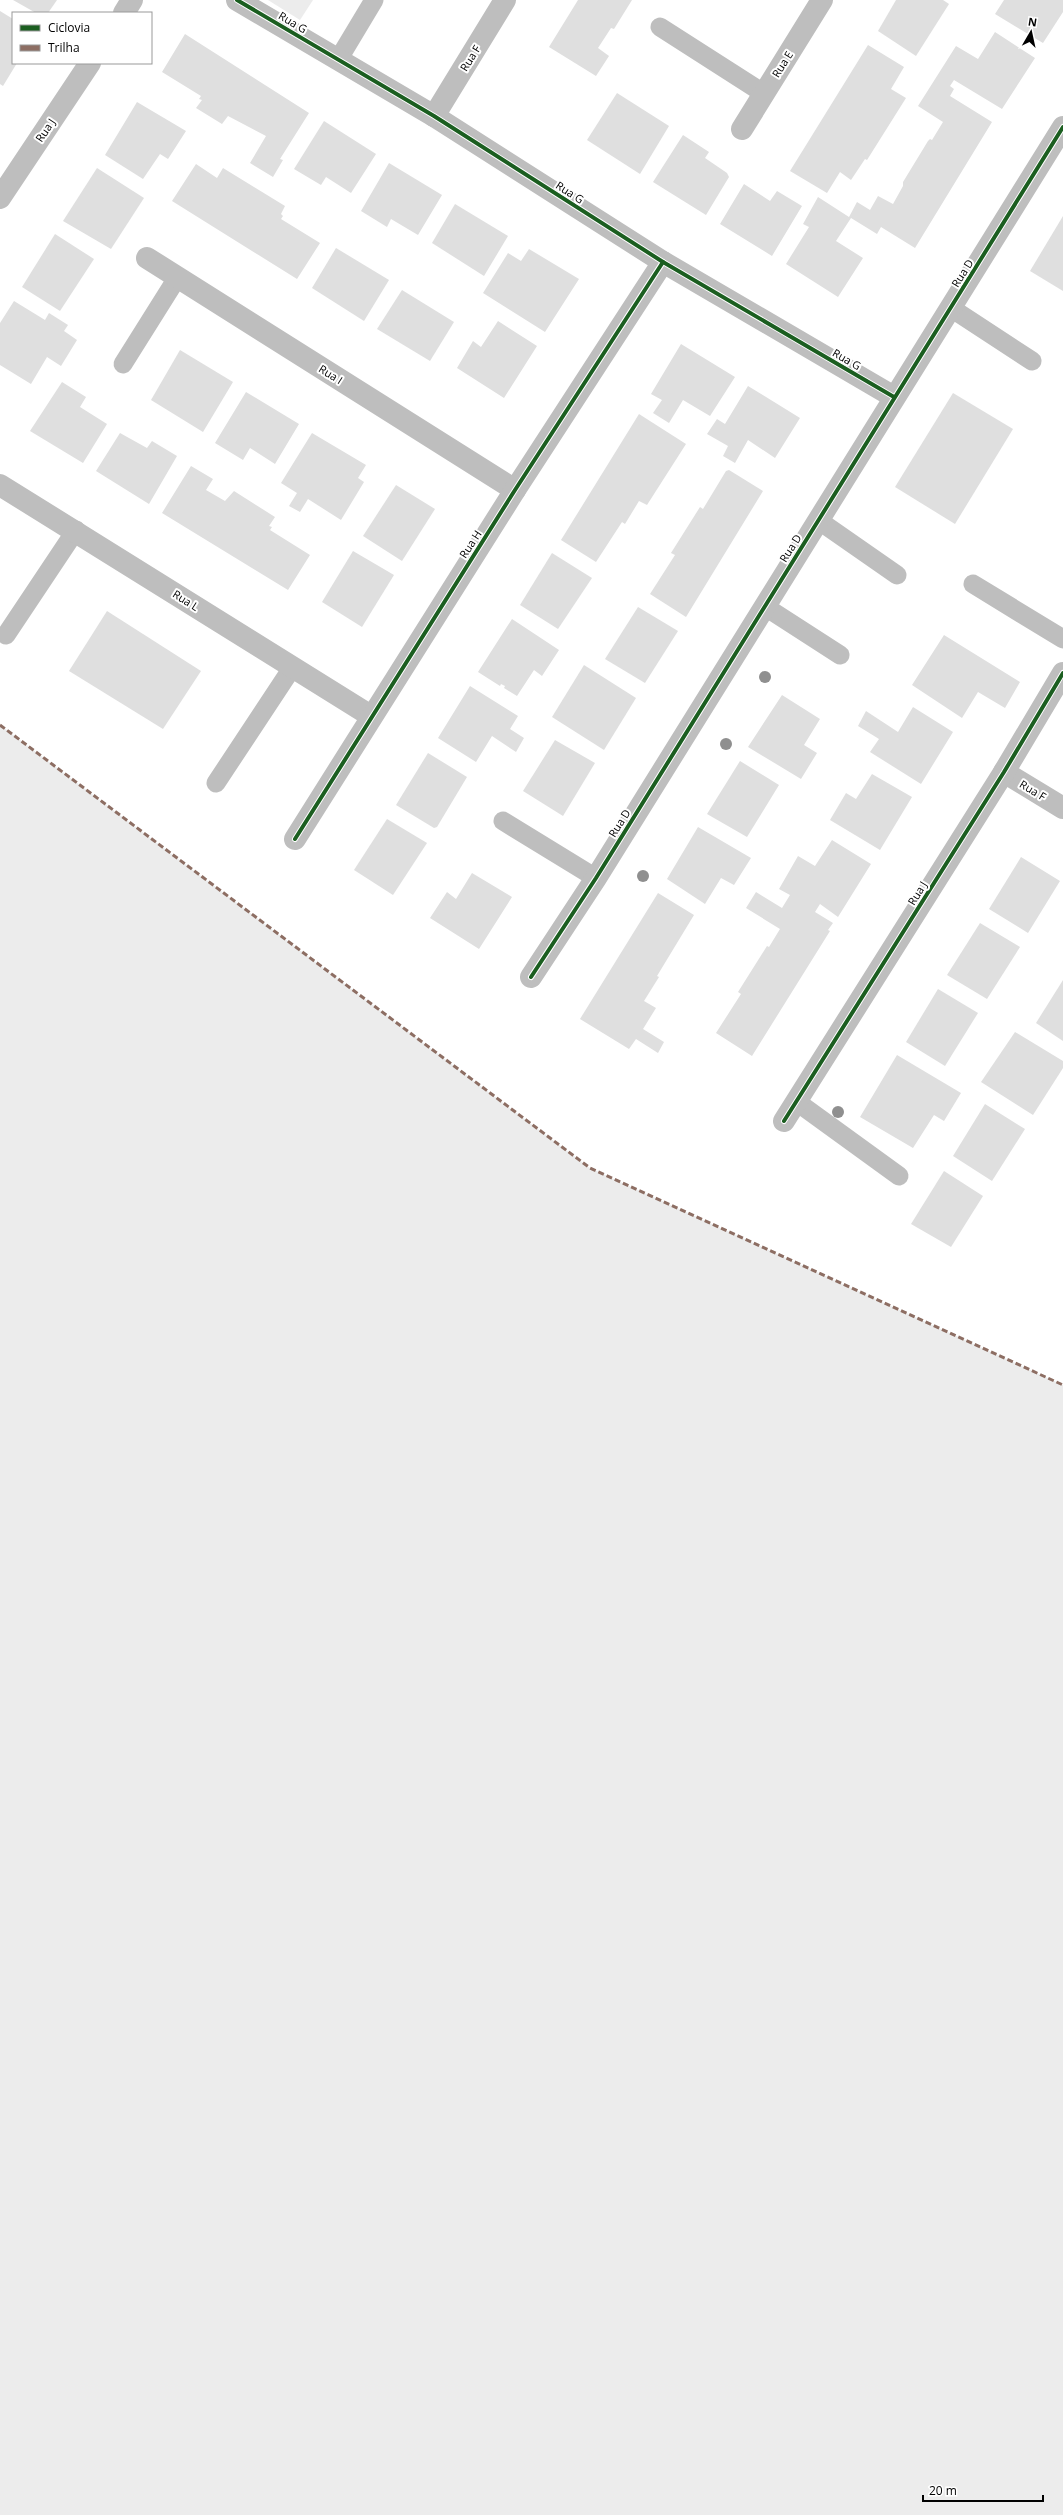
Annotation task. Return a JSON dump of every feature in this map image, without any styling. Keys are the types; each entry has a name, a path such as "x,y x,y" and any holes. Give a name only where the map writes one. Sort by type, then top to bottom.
{"street":[{"path":"125,12 132,0"},
{"name":"Rua G","path":"237,0 434,116 663,262 894,397"},
{"name":"Rua F","path":"434,116 505,0"},
{"name":"Rua E","path":"742,129 822,0"},
{"name":"Rua J","path":"0,198 7,173 89,64"},
{"name":"Rua D","path":"531,977 596,878 1063,127"},
{"name":"Rua I","path":"147,258 515,490"},
{"name":"Rua H","path":"295,839 371,716 515,490 663,262"},
{"name":"Rua L","path":"0,485 76,530 292,668 371,716"},
{"name":"Rua J","path":"784,1121 1004,772 1063,672"},
{"name":"Rua F","path":"1004,772 1063,808"}],"lane":[{"path":"338,60 374,0"},
{"path":"660,27 763,93"},
{"path":"123,364 177,278"},
{"path":"951,308 1032,361"},
{"path":"818,520 897,575"},
{"path":"6,635 76,530"},
{"path":"973,584 1063,640"},
{"path":"764,606 840,655"},
{"path":"216,783 292,668"},
{"path":"503,821 596,878"},
{"path":"797,1102 899,1176"}],"shaded area":[{"path":"268,0 313,0 300,20"},
{"path":"0,725 590,1168 1063,1385 1063,2515 0,2515"}],"building":[{"path":"13,0 57,0 49,12 34,12"},
{"path":"578,0 632,0 614,29 611,28 598,48 609,56 596,76 549,47"},
{"path":"896,0 943,0 949,4 916,56 878,31"},
{"path":"1004,0 1063,0 1063,12 1043,43 995,14"},
{"path":"0,11 12,18 12,64 16,64 3,86 0,84"},
{"path":"995,32 1035,58 1002,109 954,80 950,86 954,89 950,96 992,122 915,248 881,227 877,234 851,218 836,241 863,258 838,297 786,264 809,227 803,224 818,197 849,217 857,202 870,210 878,196 893,204 903,186 903,182 928,141 930,139 932,140 943,122 918,106 956,46 978,59"},
{"path":"185,34 309,113 280,159 283,160 273,177 250,163 266,136 228,116 222,124 196,108 202,100 199,99 201,96 162,72"},
{"path":"868,45 904,67 891,89 906,98 867,160 865,159 851,180 840,172 827,193 790,171"},
{"path":"617,93 669,126 640,174 587,140"},
{"path":"137,102 186,131 168,159 160,154 143,179 105,155"},
{"path":"324,121 376,154 351,193 326,177 321,185 294,169"},
{"path":"683,135 709,152 705,158 727,173 729,177 706,215 653,182"},
{"path":"389,163 442,195 418,235 391,219 387,227 361,211"},
{"path":"196,164 217,178 223,168 285,206 281,214 283,216 281,219 320,243 297,279 172,201"},
{"path":"97,168 144,198 111,249 63,221"},
{"path":"744,184 770,201 777,191 802,206 772,256 720,224"},
{"path":"455,204 508,236 484,276 432,243"},
{"path":"1063,216 1063,291 1030,271"},
{"path":"55,234 94,259 60,311 22,287"},
{"path":"336,248 389,280 364,321 312,288"},
{"path":"529,249 579,279 545,332 483,293 508,253 521,261"},
{"path":"402,290 454,322 430,361 377,329"},
{"path":"14,301 45,320 49,313 68,325 64,331 77,340 61,366 47,357 31,384 0,365 0,323"},
{"path":"498,321 537,346 504,398 457,368 473,341 481,347"},
{"path":"681,344 735,377 710,416 683,400 669,423 653,413 662,400 651,394"},
{"path":"180,350 233,382 203,432 151,400"},
{"path":"62,382 86,397 80,407 107,424 83,463 30,431"},
{"path":"748,386 800,418 775,458 748,440 735,463 723,456 728,446 707,434 717,419 725,424"},
{"path":"246,392 299,424 275,464 250,448 243,460 215,443"},
{"path":"953,393 1013,429 955,524 895,487"},
{"path":"639,414 686,444 647,505 639,501 625,524 622,522 596,562 561,540"},
{"path":"120,433 147,448 152,441 177,456 149,504 96,471"},
{"path":"312,433 366,465 358,478 364,482 341,520 308,499 300,512 289,506 297,493 281,483"},
{"path":"191,466 213,479 206,490 225,501 234,491 275,517 269,526 272,527 270,530 310,555 288,590 162,513"},
{"path":"729,470 763,491 686,617 650,594 675,555 671,553 700,507 703,509 726,471"},
{"path":"396,485 435,509 402,561 363,536"},
{"path":"353,551 394,575 362,627 322,602"},
{"path":"552,553 592,578 558,629 520,605"},
{"path":"638,607 678,631 645,683 605,659"},
{"path":"107,611 201,671 163,729 69,671"},
{"path":"512,619 559,650 542,676 534,670 517,696 504,688 505,686 501,684 500,686 478,672"},
{"path":"944,635 1020,682 1005,708 978,692 962,718 912,685"},
{"path":"584,665 636,698 604,750 552,717"},
{"path":"470,686 518,716 510,729 524,738 516,752 492,736 476,762 438,738"},
{"path":"782,695 820,719 804,745 817,753 801,779 748,747"},
{"path":"913,707 953,732 921,784 870,752 879,739 858,726 866,711 898,732"},
{"path":"555,740 595,763 563,816 523,791"},
{"path":"428,753 467,777 437,827 434,828 396,805"},
{"path":"740,761 779,785 747,837 707,814"},
{"path":"872,774 912,797 880,850 830,820 846,793 856,799"},
{"path":"387,819 427,843 393,895 354,870"},
{"path":"698,827 751,858 734,885 721,878 705,904 667,879"},
{"path":"832,840 871,864 838,917 820,904 815,912 833,923 828,930 830,931 752,1056 716,1033 741,994 738,992 767,946 769,947 780,929 746,908 756,892 782,908 790,895 779,889 798,856 815,866"},
{"path":"1021,857 1060,881 1028,933 989,909"},
{"path":"472,873 512,897 479,949 430,918 447,892 456,899"},
{"path":"658,893 694,915 657,976 659,977 644,1001 656,1008 643,1029 664,1042 658,1053 636,1039 629,1049 580,1019"},
{"path":"980,923 1020,947 987,999 947,975"},
{"path":"1063,980 1063,1041 1036,1023"},
{"path":"938,989 978,1013 945,1066 906,1042"},
{"path":"1015,1032 1063,1061 1063,1068 1033,1115 981,1082"},
{"path":"897,1055 961,1093 944,1121 934,1115 913,1148 860,1117"},
{"path":"985,1104 1025,1129 992,1181 953,1156"},
{"path":"944,1171 983,1196 951,1247 911,1224"}],"marked path":[{"path":"0,725 590,1168 1063,1385"}],"cycle path":[{"path":"237,0 434,116 663,262 894,397"},
{"path":"531,977 596,878 1063,127"},
{"path":"295,839 515,490 663,262"},
{"path":"784,1121 1004,772 1063,673"}]}
